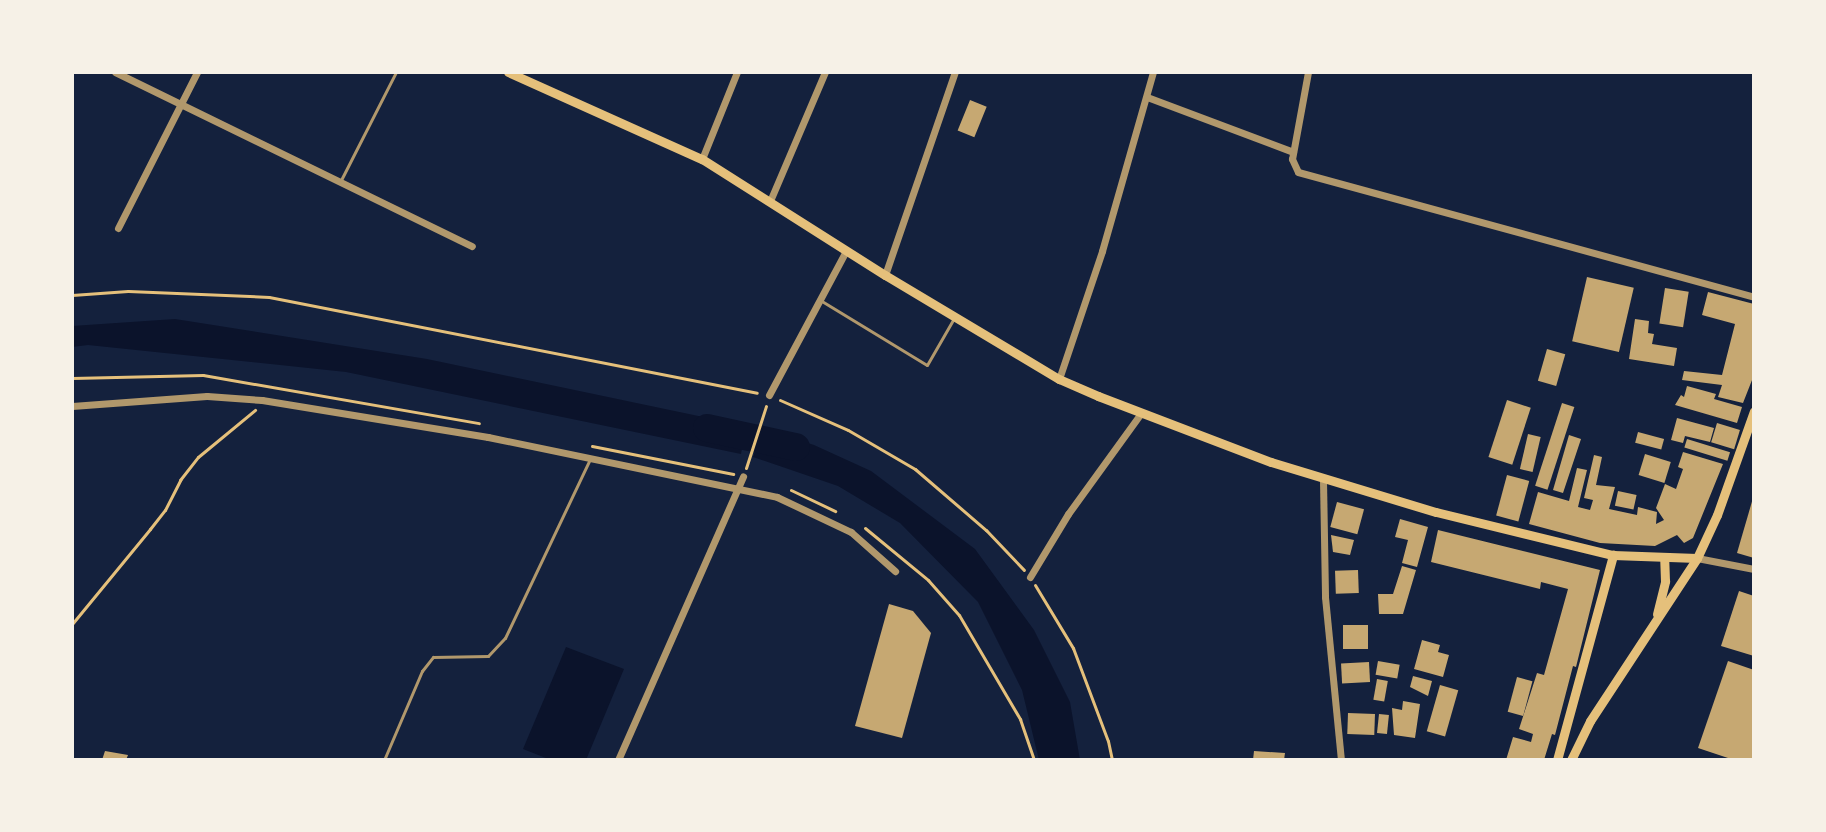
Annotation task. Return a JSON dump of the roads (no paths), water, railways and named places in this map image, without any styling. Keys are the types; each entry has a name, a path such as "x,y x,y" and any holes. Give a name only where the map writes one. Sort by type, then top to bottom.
{"main road":[{"path":"508,72 702,159 846,251 1059,379 1141,413 1323,480 1613,555 1697,558"},
{"path":"1571,760 1590,721 1697,558 1717,515 1754,411"},
{"path":"1557,760 1613,555"},
{"path":"1655,622 1665,581 1664,558"}],"street":[{"path":"115,72 472,246"},
{"path":"118,228 197,72"},
{"path":"702,159 737,72"},
{"path":"770,201 825,72"},
{"path":"885,275 955,72"},
{"path":"1059,379 1102,251 1153,72"},
{"path":"1308,72 1293,152 1293,167 1298,172 1754,297"},
{"path":"1147,97 1293,152"},
{"path":"769,395 846,251"},
{"path":"72,406 207,396 262,400 472,434 777,497 813,511 851,532 895,571"},
{"path":"1030,577 1068,514 1141,413"},
{"path":"618,760 743,476"},
{"path":"1323,480 1321,530 1325,597 1341,760"},
{"path":"1697,558 1754,569"}],"lane":[{"path":"341,180 396,72"},
{"path":"820,300 927,365 955,316"},
{"path":"384,760 422,671 433,657 488,656 505,638 590,458"}],"water":[{"path":"175,319 427,359 746,426 741,454 346,372 88,345 72,347 72,326"},
{"path":"764,429 814,445 871,471 975,549 1034,630 1070,702 1080,760 1039,760 1022,690 978,602 900,523 838,486 753,457"},
{"path":"566,647 624,669 586,760 551,760 523,749"}],"waterway":[{"path":"707,428 796,447"}]}
